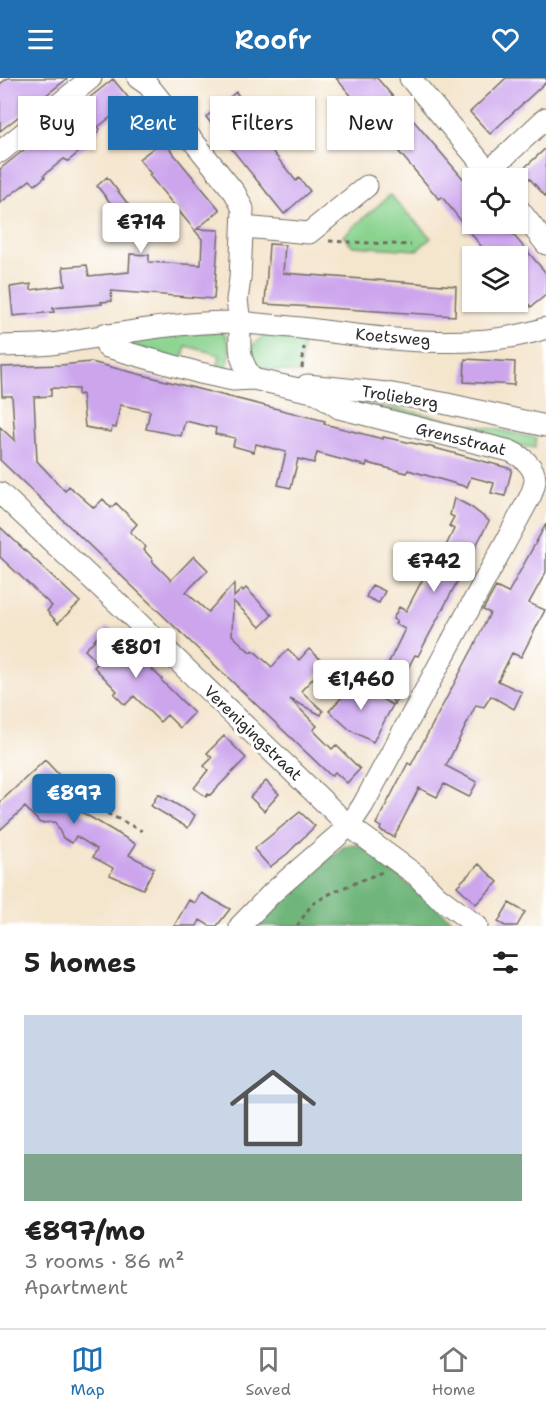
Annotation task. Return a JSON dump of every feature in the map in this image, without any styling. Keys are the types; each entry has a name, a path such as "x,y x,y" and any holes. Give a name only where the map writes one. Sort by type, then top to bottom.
{"street":[{"path":"0,152 91,78"},
{"path":"138,78 148,85 235,193 243,209 244,227 237,300 240,352 243,366 253,379"},
{"path":"410,78 485,168"},
{"path":"498,168 546,118"},
{"path":"244,227 309,233 367,186"},
{"path":"528,221 546,244"},
{"name":"Koetsweg","path":"0,346 49,344 170,324 212,322 240,322 404,340 467,342 534,332 546,328"},
{"name":"Grensstraat","path":"104,334 107,347 233,380 253,379 317,393 339,408 510,451 522,456 535,480 531,495 363,805 349,826 272,892 240,926"},
{"name":"Trolieberg","path":"253,379 387,393 546,426"},
{"name":"Verenigingstraat","path":"0,493 349,826 416,875 437,896 477,926"}],"path":[{"path":"309,233 321,241 411,245"},
{"path":"301,384 306,329"},
{"path":"75,797 142,831"},
{"path":"297,926 312,904 333,892 374,877 399,863"}],"green space":[{"path":"390,195 431,238 417,250 353,246 343,236"},
{"path":"223,331 229,345 230,355 225,369 217,370 220,355 186,346 182,361 111,338"},
{"path":"263,336 303,342 300,373 259,369 253,358 251,347"},
{"path":"369,405 400,409 536,438 535,448 508,444"},
{"path":"351,844 361,846 459,926 249,926 264,910 345,846"}],"building":[{"path":"8,78 68,78 45,96 18,96 18,117 0,131 0,84"},
{"path":"336,78 377,78 392,96 351,96"},
{"path":"506,78 546,78 546,82 490,134 470,112"},
{"path":"113,79 127,96 108,96 108,119 98,127 100,129 96,134 96,96 92,96"},
{"path":"414,121 462,177 462,222 442,197 439,199 397,150 414,150"},
{"path":"546,148 546,197 528,177 528,168 524,168"},
{"path":"24,150 82,150 68,161 64,159 35,185 30,180 0,203 0,169"},
{"path":"151,150 170,150 220,210 197,229 219,230 214,299 111,291 112,301 101,302 102,304 53,308 54,312 13,316 10,287 31,284 31,290 65,285 63,267 87,265 89,276 129,272 130,254 149,255 149,262 201,265 202,239 149,175 151,174 139,159"},
{"path":"233,150 271,150 296,181 299,178 310,191 284,214"},
{"path":"107,177 138,217 128,225 97,186"},
{"path":"471,234 513,234 523,246 481,246"},
{"path":"269,244 285,245 283,273 456,286 455,316 265,304"},
{"path":"528,252 546,273 546,295 531,307 528,303"},
{"path":"465,359 515,362 514,385 464,382"},
{"path":"91,362 325,421 324,424 383,439 383,437 431,447 512,469 505,496 491,493 494,483 471,477 467,487 408,470 407,473 367,463 366,466 317,453 314,463 298,459 291,488 278,485 286,452 256,444 254,452 233,446 235,438 215,434 216,428 185,421 181,436 146,429 150,411 120,405 116,428 112,427 111,432 85,427 82,394 78,395 78,389 51,388 51,396 34,397 37,461 65,491 69,486 94,508 103,499 111,508 116,503 137,524 130,532 146,547 144,550 152,561 171,580 194,556 208,570 186,592 208,612 234,584 234,597 246,588 272,615 260,627 233,601 232,635 250,652 253,650 272,667 288,649 299,660 309,649 321,660 317,665 323,668 301,691 323,711 321,715 290,699 317,726 313,730 332,749 336,745 360,769 347,783 335,772 331,776 0,460 0,427 15,441 12,396 2,396 1,367"},
{"path":"454,498 471,507 489,521 418,656 415,655 406,672 406,682 394,704 384,677 405,629 395,624 397,621 393,619 399,607 406,611 429,567 426,565 433,552 441,556 454,529 449,526 454,517 450,515"},
{"path":"546,524 546,572 529,603 545,610 521,657 512,653 498,681 522,692 514,709 491,696 484,707 476,705 446,766 477,782 469,797 444,784 437,797 419,788 394,837 380,830 381,827 376,824 408,763 411,765 490,613 483,610 496,587 508,593"},
{"path":"0,527 80,602 58,623 47,611 52,606 0,557"},
{"path":"372,585 385,591 379,603 366,597"},
{"path":"107,627 194,713 180,728 167,715 160,722 134,696 125,705 114,694 117,691 94,667 98,663 85,650"},
{"path":"340,677 393,705 373,742 350,730 329,711 343,696"},
{"path":"224,736 246,758 206,797 194,788 208,770 204,766 212,758 207,753"},
{"path":"45,760 59,775 44,790 136,844 129,855 154,868 143,889 110,875 113,868 93,857 97,849 76,836 72,843 63,838 55,822 40,823 25,807 0,830 0,802"},
{"path":"266,781 279,794 264,811 250,797"},
{"path":"158,794 195,815 188,828 151,806"},
{"path":"300,812 315,826 287,854 270,867 254,849"},
{"path":"479,864 498,882 476,904 457,886"},
{"path":"201,893 230,909 217,926 210,926 200,920 197,926 174,926 189,900 195,903"},
{"path":"509,903 525,912 517,926 505,926 498,922"}]}
